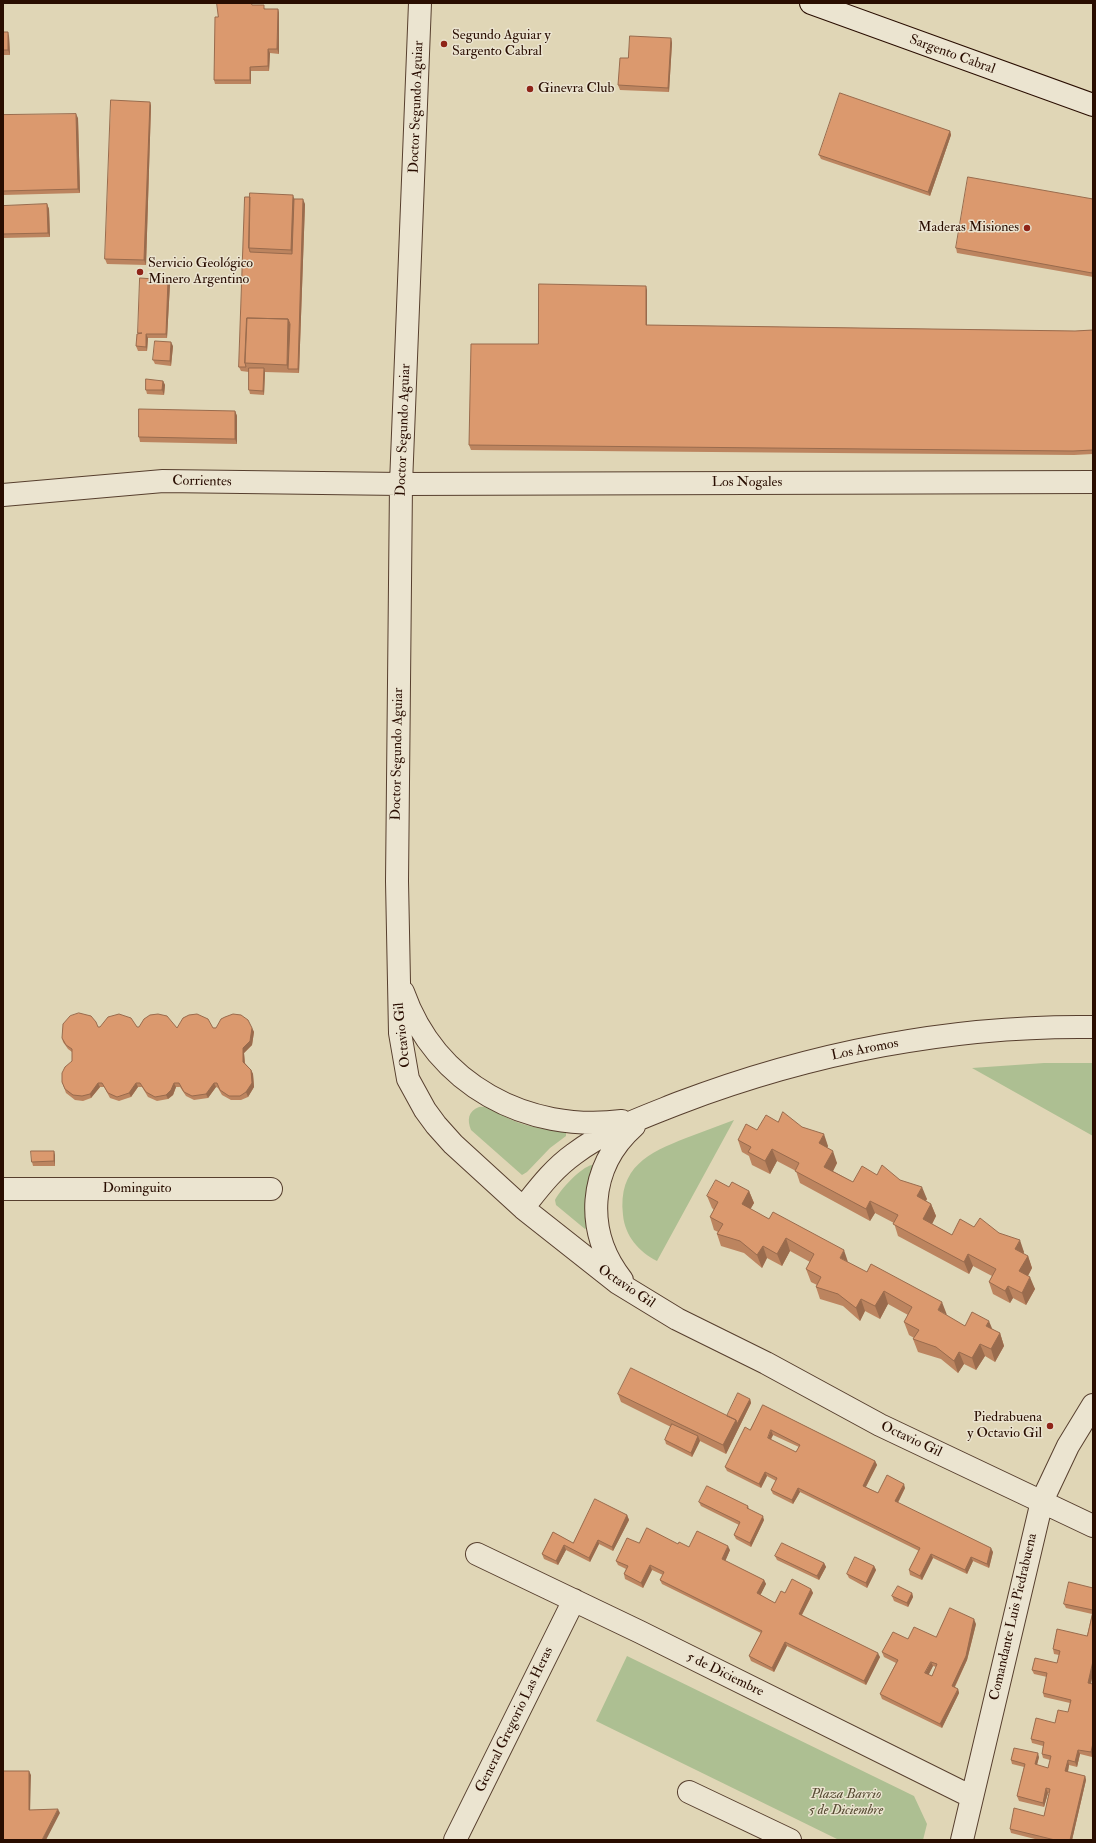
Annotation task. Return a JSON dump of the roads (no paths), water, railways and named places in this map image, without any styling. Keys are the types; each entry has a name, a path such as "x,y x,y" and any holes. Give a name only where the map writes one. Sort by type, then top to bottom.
{"street":[{"name":"Doctor Segundo Aguiar","path":"397,858 401,484 420,3"},
{"name":"Sargento Cabral","path":"811,3 1093,106"},
{"name":"Corrientes","path":"3,495 163,481 401,484"},
{"name":"Los Nogales","path":"401,484 1093,482"},
{"name":"Octavio Gil","path":"397,858 401,1045 408,1079 436,1125 453,1144 524,1208 593,1265 641,1299 677,1319 798,1380 880,1425 1093,1526"},
{"name":"Los Aromos","path":"399,979 415,1020 443,1060 458,1074 495,1100 538,1117 572,1123 604,1123 646,1117"},
{"name":"Los Aromos","path":"524,1208 549,1175 574,1154 599,1138 646,1117 714,1090 748,1079 816,1059 899,1043 971,1033 1037,1028 1093,1027"},
{"name":"Los Aromos","path":"641,1299 624,1282 610,1264 597,1226 596,1202 601,1176 613,1150 625,1135 646,1117"},
{"name":"Dominguito","path":"3,1189 272,1189"},
{"name":"Comandante Luis Piedrabuena","path":"962,1840 1042,1501 1068,1446 1093,1405"},
{"name":"5 de Diciembre","path":"477,1554 574,1600 972,1797"},
{"name":"General Gregorio Las Heras","path":"455,1840 574,1600"},
{"path":"689,1792 790,1840"}],"place":[{"name":"Segundo Aguiar y Sargento Cabral","path":"444,44"},
{"name":"Ginevra Club","path":"530,89"},
{"name":"Maderas Misiones","path":"1027,228"},
{"name":"Servicio Geológico Minero Argentino","path":"140,272"},
{"name":"Piedrabuena y Octavio Gil","path":"1050,1426"}],"park label":[{"name":"Plaza Barrio 5 de Diciembre","path":"846,1804"}]}
